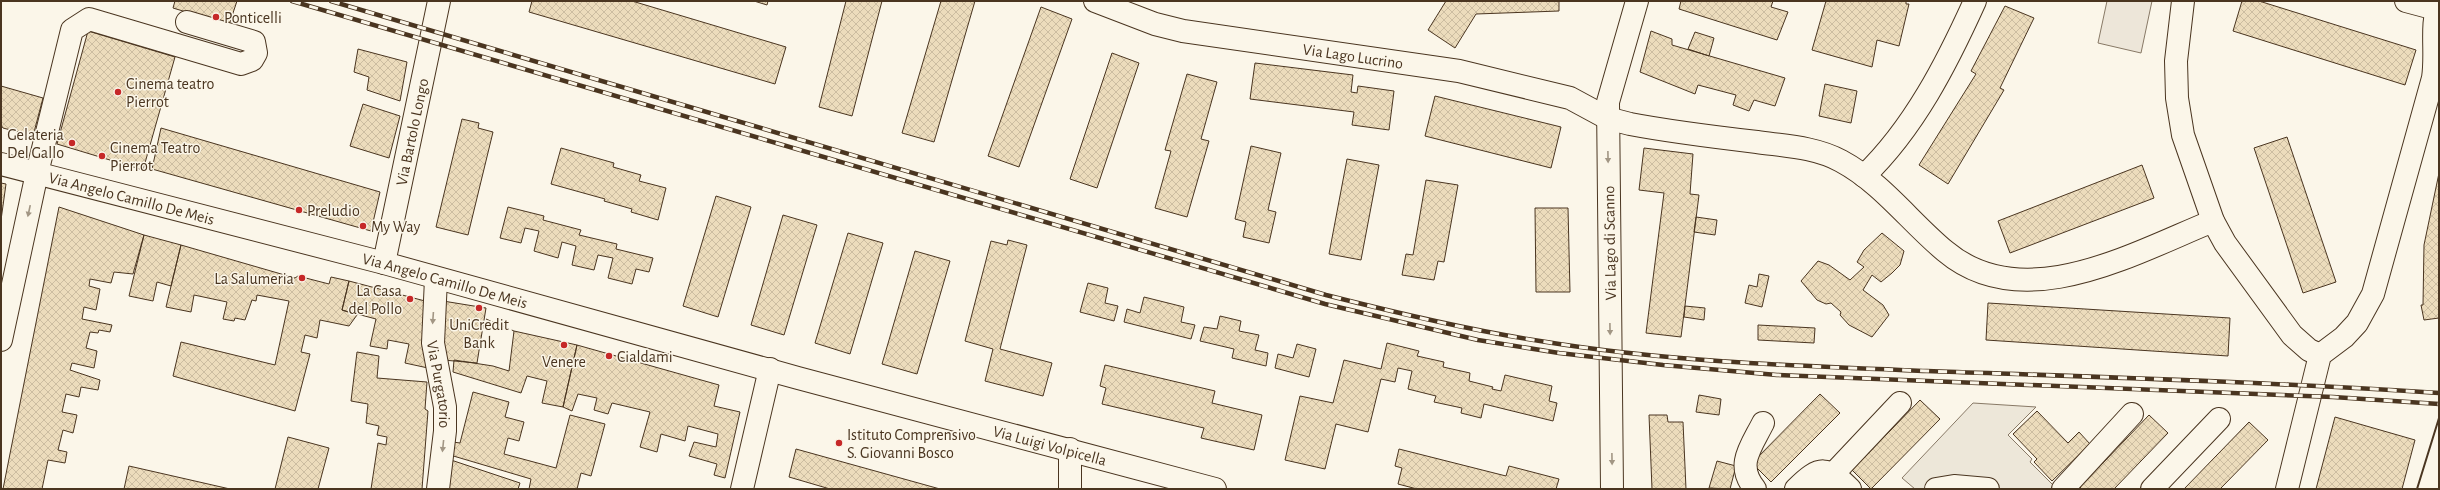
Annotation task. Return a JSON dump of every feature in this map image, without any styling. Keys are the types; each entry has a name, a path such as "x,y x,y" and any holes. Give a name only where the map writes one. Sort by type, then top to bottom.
{"street":[{"name":"Via Bartolo Longo","path":"384,263 439,1"},
{"name":"Via Lago Lucrino","path":"1095,1 1155,24 1208,37 1459,71 1570,98 1607,118 1655,129 1806,149 1840,161 1864,176 1959,262 1980,272 2001,278 2044,280 2089,271 2213,221"},
{"name":"Via Lago di Scanno","path":"1612,489 1607,118 1608,102 1637,1"},
{"path":"1864,176 1883,158 1913,117 1961,34 1975,1"},
{"path":"2183,1 2176,61 2176,98 2183,136 2213,221 2225,243 2292,335 2309,350 2320,355"},
{"path":"2287,489 2320,355 2344,337 2357,323 2373,294 2433,78 2438,5 2406,1"},
{"path":"1,340 37,173 72,30 89,19 241,64 252,60 256,53 254,42 187,22"},
{"name":"Via Angelo Camillo De Meis","path":"1,164 384,263 436,279 770,370"},
{"name":"Via Purgatorio","path":"436,279 433,343 445,407 445,431 438,489"},
{"path":"742,489 770,370"},
{"name":"Via Luigi Volpicella","path":"770,370 1070,449 1187,486 1215,489"},
{"path":"1819,489 1900,403"},
{"path":"2063,489 2132,414"},
{"path":"2152,489 2219,419"},
{"path":"1755,489 1748,480 1744,468 1749,451 1764,423"},
{"path":"1070,449 1070,489"},
{"path":"1796,489 1819,471 1834,473 1850,489"},
{"path":"1936,489 1954,486 1988,489"}],"shaded area":[{"path":"2107,1 2152,1 2141,53 2098,43"},
{"path":"1973,403 2036,407 2008,435 2032,459 2030,462 2057,489 1915,489 1902,478"}],"building":[{"name":"Ponticelli","path":"175,1 237,1 229,25 173,8"},
{"path":"532,1 632,1 786,47 775,84 529,12"},
{"path":"754,1 768,1 767,5"},
{"path":"846,1 882,1 852,116 819,107"},
{"path":"941,1 975,1 934,142 902,133"},
{"path":"1446,1 1559,1 1559,11 1476,14 1455,48 1428,30"},
{"path":"1681,1 1773,1 1771,7 1788,12 1777,40 1679,9"},
{"path":"1826,1 1906,1 1906,4 1909,4 1899,46 1877,40 1872,67 1812,50"},
{"path":"2242,1 2259,1 2416,50 2405,85 2233,31"},
{"path":"2005,6 2034,18 2000,88 2004,90 1948,184 1919,165 1976,74 1971,71"},
{"path":"1041,7 1072,19 1019,167 988,156"},
{"name":"Cinema teatro Pierrot","path":"88,31 175,57 143,170 57,144"},
{"path":"1651,31 1672,39 1672,45 1785,78 1775,106 1754,100 1749,111 1733,105 1736,95 1698,85 1695,94 1640,72"},
{"path":"1695,32 1714,38 1709,56 1688,49"},
{"path":"358,49 407,62 400,101 367,90 369,77 354,72"},
{"path":"1112,53 1139,63 1097,188 1070,179"},
{"path":"1255,63 1353,75 1351,92 1357,93 1358,86 1394,91 1389,130 1352,125 1354,112 1250,99"},
{"path":"1187,74 1217,82 1201,139 1209,141 1187,217 1155,208 1171,151 1165,150"},
{"path":"1825,84 1857,91 1851,123 1819,116"},
{"path":"1,86 43,98 33,136 3,128 1,125"},
{"path":"1435,96 1561,127 1551,168 1425,136"},
{"path":"363,104 400,116 389,158 350,146"},
{"path":"462,119 479,123 478,128 493,132 468,235 436,227"},
{"path":"161,128 380,192 371,231 152,169"},
{"path":"2287,137 2336,282 2303,293 2254,148"},
{"path":"1251,146 1281,153 1268,210 1276,212 1269,243 1243,237 1246,222 1235,219"},
{"path":"561,148 614,163 613,167 641,175 639,181 666,188 658,220 631,212 632,209 604,201 605,199 551,184"},
{"path":"1644,148 1693,154 1690,194 1699,195 1681,337 1646,333 1664,193 1639,190"},
{"path":"1347,159 1379,165 1361,260 1329,254"},
{"path":"2142,165 2154,198 2010,253 1998,221"},
{"path":"2439,173 2439,318 2424,320 2421,305 2423,305 2424,245"},
{"path":"1426,180 1458,185 1444,262 1438,261 1434,280 1402,275 1406,254 1413,255"},
{"path":"1,183 6,184 1,220"},
{"path":"716,196 751,207 718,317 683,306"},
{"path":"59,207 144,235 133,274 114,272 111,283 90,279 89,286 100,289 96,310 84,307 82,319 112,325 110,332 99,330 98,333 90,332 86,348 97,351 94,368 72,363 70,370 100,380 98,390 81,387 79,397 66,394 62,412 77,415 73,433 63,430 58,450 67,452 65,463 48,460 42,489 3,489"},
{"path":"508,207 544,216 543,220 581,230 579,235 617,244 616,249 653,258 649,272 636,269 632,284 608,278 613,258 598,255 594,270 572,265 576,246 562,242 558,258 534,251 539,231 525,228 521,243 500,238"},
{"path":"1535,208 1568,208 1570,292 1536,292"},
{"path":"783,215 817,225 784,335 751,325"},
{"path":"1696,217 1717,220 1715,235 1694,232"},
{"path":"848,233 883,243 850,354 815,343"},
{"path":"1882,233 1904,251 1900,265 1892,273 1881,282 1872,275 1863,290 1883,305 1889,315 1872,337 1849,325 1840,315 1841,312 1831,303 1826,304 1817,300 1801,281 1818,261 1829,265 1850,280 1864,267 1857,262 1864,250"},
{"path":"144,235 181,245 171,286 157,282 153,301 129,296"},
{"path":"1008,240 1027,245 1000,349 1052,363 1043,396 985,381 993,349 965,341 991,241 1007,245"},
{"path":"181,245 295,278 298,276 329,284 331,277 349,281 342,310 357,315 349,326 320,320 317,338 305,335 301,352 310,354 295,411 173,376 181,342 275,365 289,301 257,295 256,301 252,300 245,320 235,318 234,321 223,319 227,302 194,295 191,312 166,307"},
{"path":"915,251 950,261 917,374 882,364"},
{"path":"1759,274 1769,276 1762,307 1745,303 1749,285 1757,287"},
{"path":"349,281 425,301 428,368 405,363 409,344 388,340 387,349 370,346 376,319 342,310"},
{"path":"1088,283 1108,288 1105,303 1118,306 1114,321 1080,312"},
{"path":"1144,297 1184,307 1181,322 1195,325 1191,339 1124,322 1127,309 1140,313"},
{"path":"443,301 486,308 477,363 443,360"},
{"path":"1988,303 2230,318 2228,356 1986,340"},
{"path":"1685,306 1705,308 1704,320 1684,317"},
{"path":"1220,316 1241,321 1239,331 1259,335 1255,350 1268,353 1266,366 1232,358 1234,349 1200,341 1204,327 1217,329"},
{"path":"1758,325 1815,328 1814,343 1758,340"},
{"path":"514,331 577,345 563,407 542,403 547,381 527,376 521,393 453,372 454,360 493,366 509,371"},
{"path":"1387,343 1419,351 1417,356 1444,362 1443,367 1470,373 1469,381 1493,387 1492,389 1501,391 1505,375 1552,386 1549,401 1557,403 1553,421 1484,404 1481,418 1461,413 1462,408 1434,402 1436,396 1408,389 1412,371 1398,368 1395,382 1381,379 1368,432 1336,424 1325,469 1285,460 1300,396 1333,403 1344,360 1381,369"},
{"path":"1297,344 1316,349 1309,377 1275,368 1278,354 1293,358"},
{"path":"577,345 719,385 714,406 740,412 725,478 714,475 717,464 689,456 694,442 716,447 718,434 688,426 685,441 661,434 657,452 640,447 650,412 612,403 608,414 594,410 597,398 578,394 572,411 563,407"},
{"path":"357,352 379,356 377,378 427,382 425,409 428,411 422,489 371,489 378,443 386,445 387,437 377,435 379,426 366,423 368,404 351,401"},
{"path":"1105,365 1215,391 1212,403 1262,415 1254,450 1201,438 1204,428 1102,404 1106,388 1100,386"},
{"path":"473,392 509,402 505,417 524,422 519,441 508,438 504,454 556,468 570,415 605,424 591,476 581,473 577,489 529,489 531,479 450,455 453,442 460,443"},
{"path":"1820,394 1840,413 1771,482 1752,463"},
{"path":"1699,395 1721,399 1719,415 1696,412"},
{"path":"1920,400 1940,419 1871,489 1852,470"},
{"path":"2037,411 2068,443 2079,432 2090,444 2052,481 2034,462 2037,459 2013,434"},
{"path":"1649,415 1667,415 1668,422 1683,422 1686,489 1652,489"},
{"path":"2149,415 2168,433 2114,489 2082,489 2080,487"},
{"path":"2335,417 2415,440 2402,489 2316,489"},
{"path":"2249,422 2268,440 2220,489 2184,489"},
{"path":"288,437 329,448 318,489 275,489"},
{"path":"796,449 940,489 830,489 789,477"},
{"path":"1399,449 1506,476 1509,466 1559,479 1556,489 1417,489 1398,484 1402,468 1395,466"},
{"path":"451,460 520,483 518,489 446,489"},
{"path":"1717,461 1736,466 1730,489 1709,488"},
{"path":"129,466 230,489 124,489"}],"railway":[{"path":"292,1 1325,304 1478,340 1559,353 1663,365 1777,375 2333,397 2439,404"},
{"path":"331,1 1326,295 1406,315 1486,332 1636,354 1733,362 2247,383 2439,393"}],"fence":[{"path":"486,319 514,331"}],"wall":[{"path":"2417,489 2439,418"}],"place":[{"name":"Ponticelli","path":"216,17"},
{"name":"Cinema teatro Pierrot","path":"118,92"},
{"name":"Gelateria Del Gallo","path":"72,143"},
{"name":"Cinema Teatro Pierrot","path":"102,156"},
{"name":"Preludio","path":"299,210"},
{"name":"My Way","path":"363,226"},
{"name":"La Salumeria","path":"302,278"},
{"name":"La Casa del Pollo","path":"410,299"},
{"name":"UniCredit Bank","path":"479,308"},
{"name":"Venere","path":"564,345"},
{"name":"Cialdami","path":"609,356"},
{"name":"Istituto Comprensivo S. Giovanni Bosco","path":"839,443"}]}
